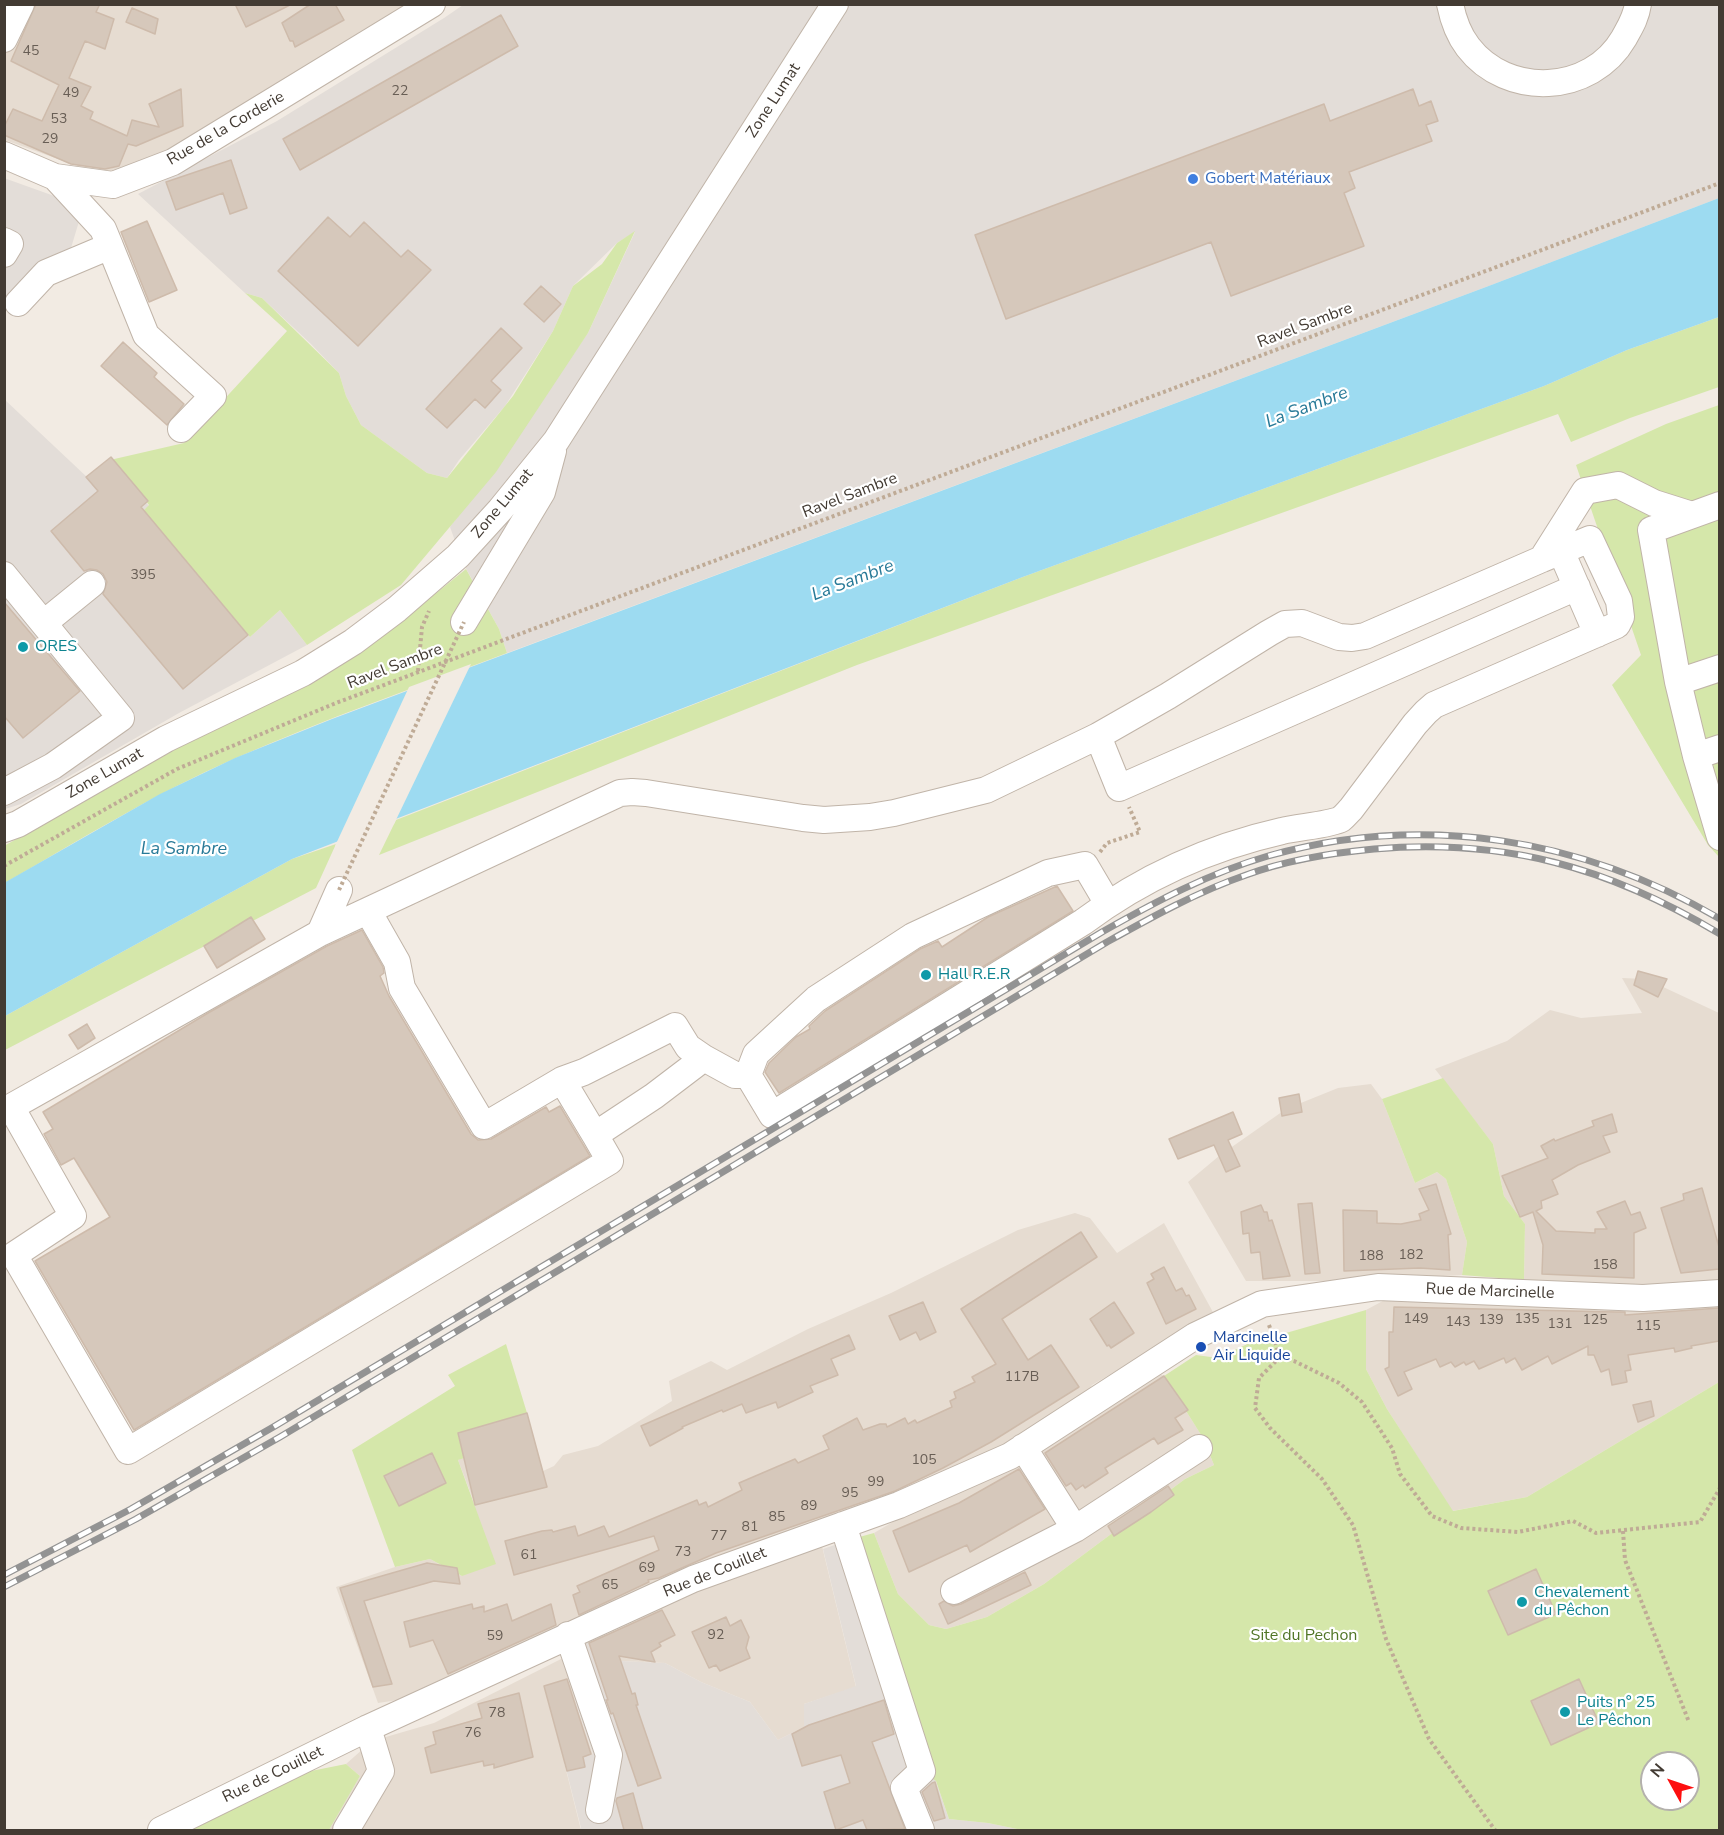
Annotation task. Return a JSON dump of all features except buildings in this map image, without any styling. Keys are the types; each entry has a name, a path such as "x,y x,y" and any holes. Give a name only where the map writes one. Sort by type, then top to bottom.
{"street":[{"path":"4,39 21,4"},
{"name":"Rue de la Corderie","path":"4,155 54,177 113,184 173,162 432,4"},
{"name":"Zone Lumat","path":"4,829 18,824 166,739 303,673 352,642 426,585 458,556 500,510 556,441 835,4"},
{"path":"1450,4 1454,22 1468,47 1491,69 1514,80 1543,84 1570,81 1594,70 1609,58 1616,51 1636,17 1638,4"},
{"path":"54,177 104,229 146,335 213,396 181,429"},
{"path":"4,242 10,244 4,254"},
{"path":"18,303 46,273 110,246"},
{"path":"464,622 542,492 556,441"},
{"path":"1551,555 1585,491 1618,485 1654,503 1692,515"},
{"path":"1719,505 1651,530 1678,682 1708,752 1719,837"},
{"path":"562,1080 610,1161 128,1451 14,1255 73,1216 8,1109 320,933 620,793 646,794 824,820 894,813 986,789 1098,736 1286,624 1302,623 1339,637 1365,636 1590,539 1618,601 1621,617 1617,625 1434,705 1415,724 1351,809 1338,820 1278,832 1233,845 1163,873 1108,904 1083,922 772,1115 748,1075"},
{"path":"1551,555 1577,587 1597,634"},
{"path":"4,575 121,718 53,766 4,792"},
{"path":"44,623 92,584"},
{"path":"1098,736 1119,788 1577,587"},
{"path":"1678,682 1719,668"},
{"path":"748,1075 756,1054 816,999 912,936 1048,873 1085,865 1108,904"},
{"path":"320,933 339,890"},
{"path":"368,911 397,962 402,988 484,1126 562,1080 584,1072 675,1026 688,1047 704,1058 735,1075 748,1075"},
{"path":"595,1135 654,1096 704,1058"},
{"name":"Rue de Marcinelle","path":"1262,1304 1377,1287 1643,1298 1719,1293"},
{"name":"Rue de Couillet","path":"160,1830 368,1728 693,1579 899,1505 1010,1456 1195,1336 1262,1304"},
{"path":"1023,1447 1075,1528"},
{"path":"954,1591 1075,1528 1199,1448"},
{"path":"843,1525 922,1771 904,1788 921,1830"},
{"path":"568,1635 609,1755 599,1810"},
{"path":"346,1830 381,1771 368,1728"}],"path":[{"name":"Ravel Sambre","path":"4,866 177,769 294,719 1719,183"},
{"path":"418,671 422,627 435,598 426,585"},
{"path":"339,890 464,622"},
{"path":"1085,865 1103,850 1107,843 1140,832 1119,788"},
{"path":"1262,1304 1280,1357"},
{"path":"1280,1357 1339,1383 1362,1402 1392,1448 1400,1474 1432,1516 1461,1528 1518,1532 1573,1521 1596,1533 1700,1522 1719,1488"},
{"path":"1280,1357 1259,1378 1255,1408 1270,1428 1323,1479 1353,1525 1386,1639 1429,1739 1495,1830"},
{"path":"1623,1531 1625,1560 1689,1722"}],"shaded area":[{"path":"25,5 415,5 140,169 108,177 5,140 4,55"},
{"path":"463,5 1719,5 1719,198 507,653 499,629 463,563 450,527 588,333 635,232 617,243 573,286 553,331 505,406 459,460 447,478 427,473 361,425 346,396 339,373 262,298 245,293 138,194 277,121"},
{"path":"4,178 57,197 80,218 71,248 36,268 18,295 5,309"},
{"path":"4,399 88,478 110,460 149,506 143,511 250,637 280,610 307,645 179,713 21,804 5,809"},
{"path":"1622,978 1646,979 1719,1013 1719,1285 1644,1293 1524,1280 1525,1224 1504,1196 1493,1144 1435,1069 1507,1041 1550,1010 1581,1018 1642,1013"},
{"path":"1371,1084 1382,1099 1415,1183 1437,1172 1446,1179 1467,1242 1462,1275 1348,1281 1246,1281 1188,1182 1219,1156 1286,1109 1338,1088"},
{"path":"1075,1213 1090,1218 1117,1253 1164,1223 1214,1314 1092,1385 1074,1409 973,1464 425,1696 378,1703 336,1587 395,1567 430,1559 462,1576 475,1505 458,1460 463,1457 458,1433 527,1413 543,1471 554,1466 563,1455 598,1446 672,1401 669,1381 711,1361 727,1370 808,1329 891,1293 1018,1230"},
{"path":"1394,1295 1719,1299 1719,1382 1527,1497 1452,1511 1387,1409 1366,1369 1366,1310"},
{"path":"1152,1370 1164,1376 1203,1438 1214,1465 1185,1479 1044,1584 987,1617 946,1629 929,1625 898,1594 874,1533"},
{"path":"852,1539 949,1819 988,1823 1022,1830 576,1830 581,1828 564,1761 593,1754 577,1707 566,1649 610,1633 620,1661 665,1663 701,1682 750,1702 778,1740 804,1727 804,1704 856,1686 823,1549"},
{"path":"821,1542 856,1687 804,1704 804,1727 778,1740 750,1702 701,1682 665,1663 620,1661 610,1633 733,1573"},
{"path":"567,1656 577,1707 593,1755 564,1762 581,1830 329,1830 360,1776 346,1764 372,1741 434,1723"}],"green space":[{"path":"635,231 588,333 496,472 401,585 307,645 280,610 250,637 143,511 149,505 110,460 184,443 287,331 245,293 262,298 339,373 346,396 361,425 427,473 447,478 513,396 553,331 573,286 602,264 617,243"},
{"path":"1719,317 1719,387 1630,418 1571,442 1558,414 857,665 379,855 396,820 1020,578 1544,386 1627,350"},
{"path":"1719,405 1719,857 1708,845 1612,685 1641,655 1576,465 1666,424"},
{"path":"466,569 499,629 507,653 337,717 206,772 119,817 5,883 4,846 190,741 326,674 403,620"},
{"path":"336,844 316,888 5,1050 5,1016 292,859"},
{"path":"1443,1078 1493,1144 1504,1196 1525,1224 1524,1280 1462,1275 1467,1242 1446,1179 1437,1172 1415,1183 1382,1099"},
{"name":"Site du Pechon","path":"1366,1310 1366,1369 1387,1409 1453,1511 1527,1497 1719,1382 1719,1830 1022,1830 988,1823 949,1819 936,1781 922,1771 852,1539 874,1533 898,1594 929,1625 946,1629 987,1617 1044,1584 1185,1479 1214,1465 1203,1438 1164,1376 1196,1355 1218,1358 1262,1337 1279,1335"},
{"path":"506,1344 527,1413 458,1434 464,1458 458,1460 496,1564 462,1576 430,1559 395,1567 352,1450 455,1386 448,1375"},
{"path":"346,1764 360,1776 329,1830 183,1830 296,1774"}],"water":[{"name":"La Sambre","path":"1719,198 1719,317 1627,350 1544,386 1020,578 292,859 5,1016 4,883 160,794 235,758 332,719"}],"pier":[{"path":"471,664 394,824 335,846 409,687"}],"railway":[{"path":"4,1575 131,1509 275,1426 1102,932 1162,899 1225,871 1268,856 1326,843 1385,836 1443,835 1500,841 1557,852 1613,869 1667,891 1720,919"},
{"path":"4,1587 136,1519 280,1437 1107,942 1175,906 1228,882 1277,865 1341,853 1422,847 1468,848 1512,853 1554,862 1596,875 1637,891 1720,934"}],"place":[{"name":"Gobert Matériaux","path":"1193,179"},
{"name":"ORES","path":"23,647"},
{"name":"Hall R.E.R","path":"926,975"},
{"name":"Marcinelle Air Liquide","path":"1201,1347"},
{"name":"Chevalement du Pêchon","path":"1522,1602"},
{"name":"Puits n° 25 Le Pêchon","path":"1565,1712"}]}
